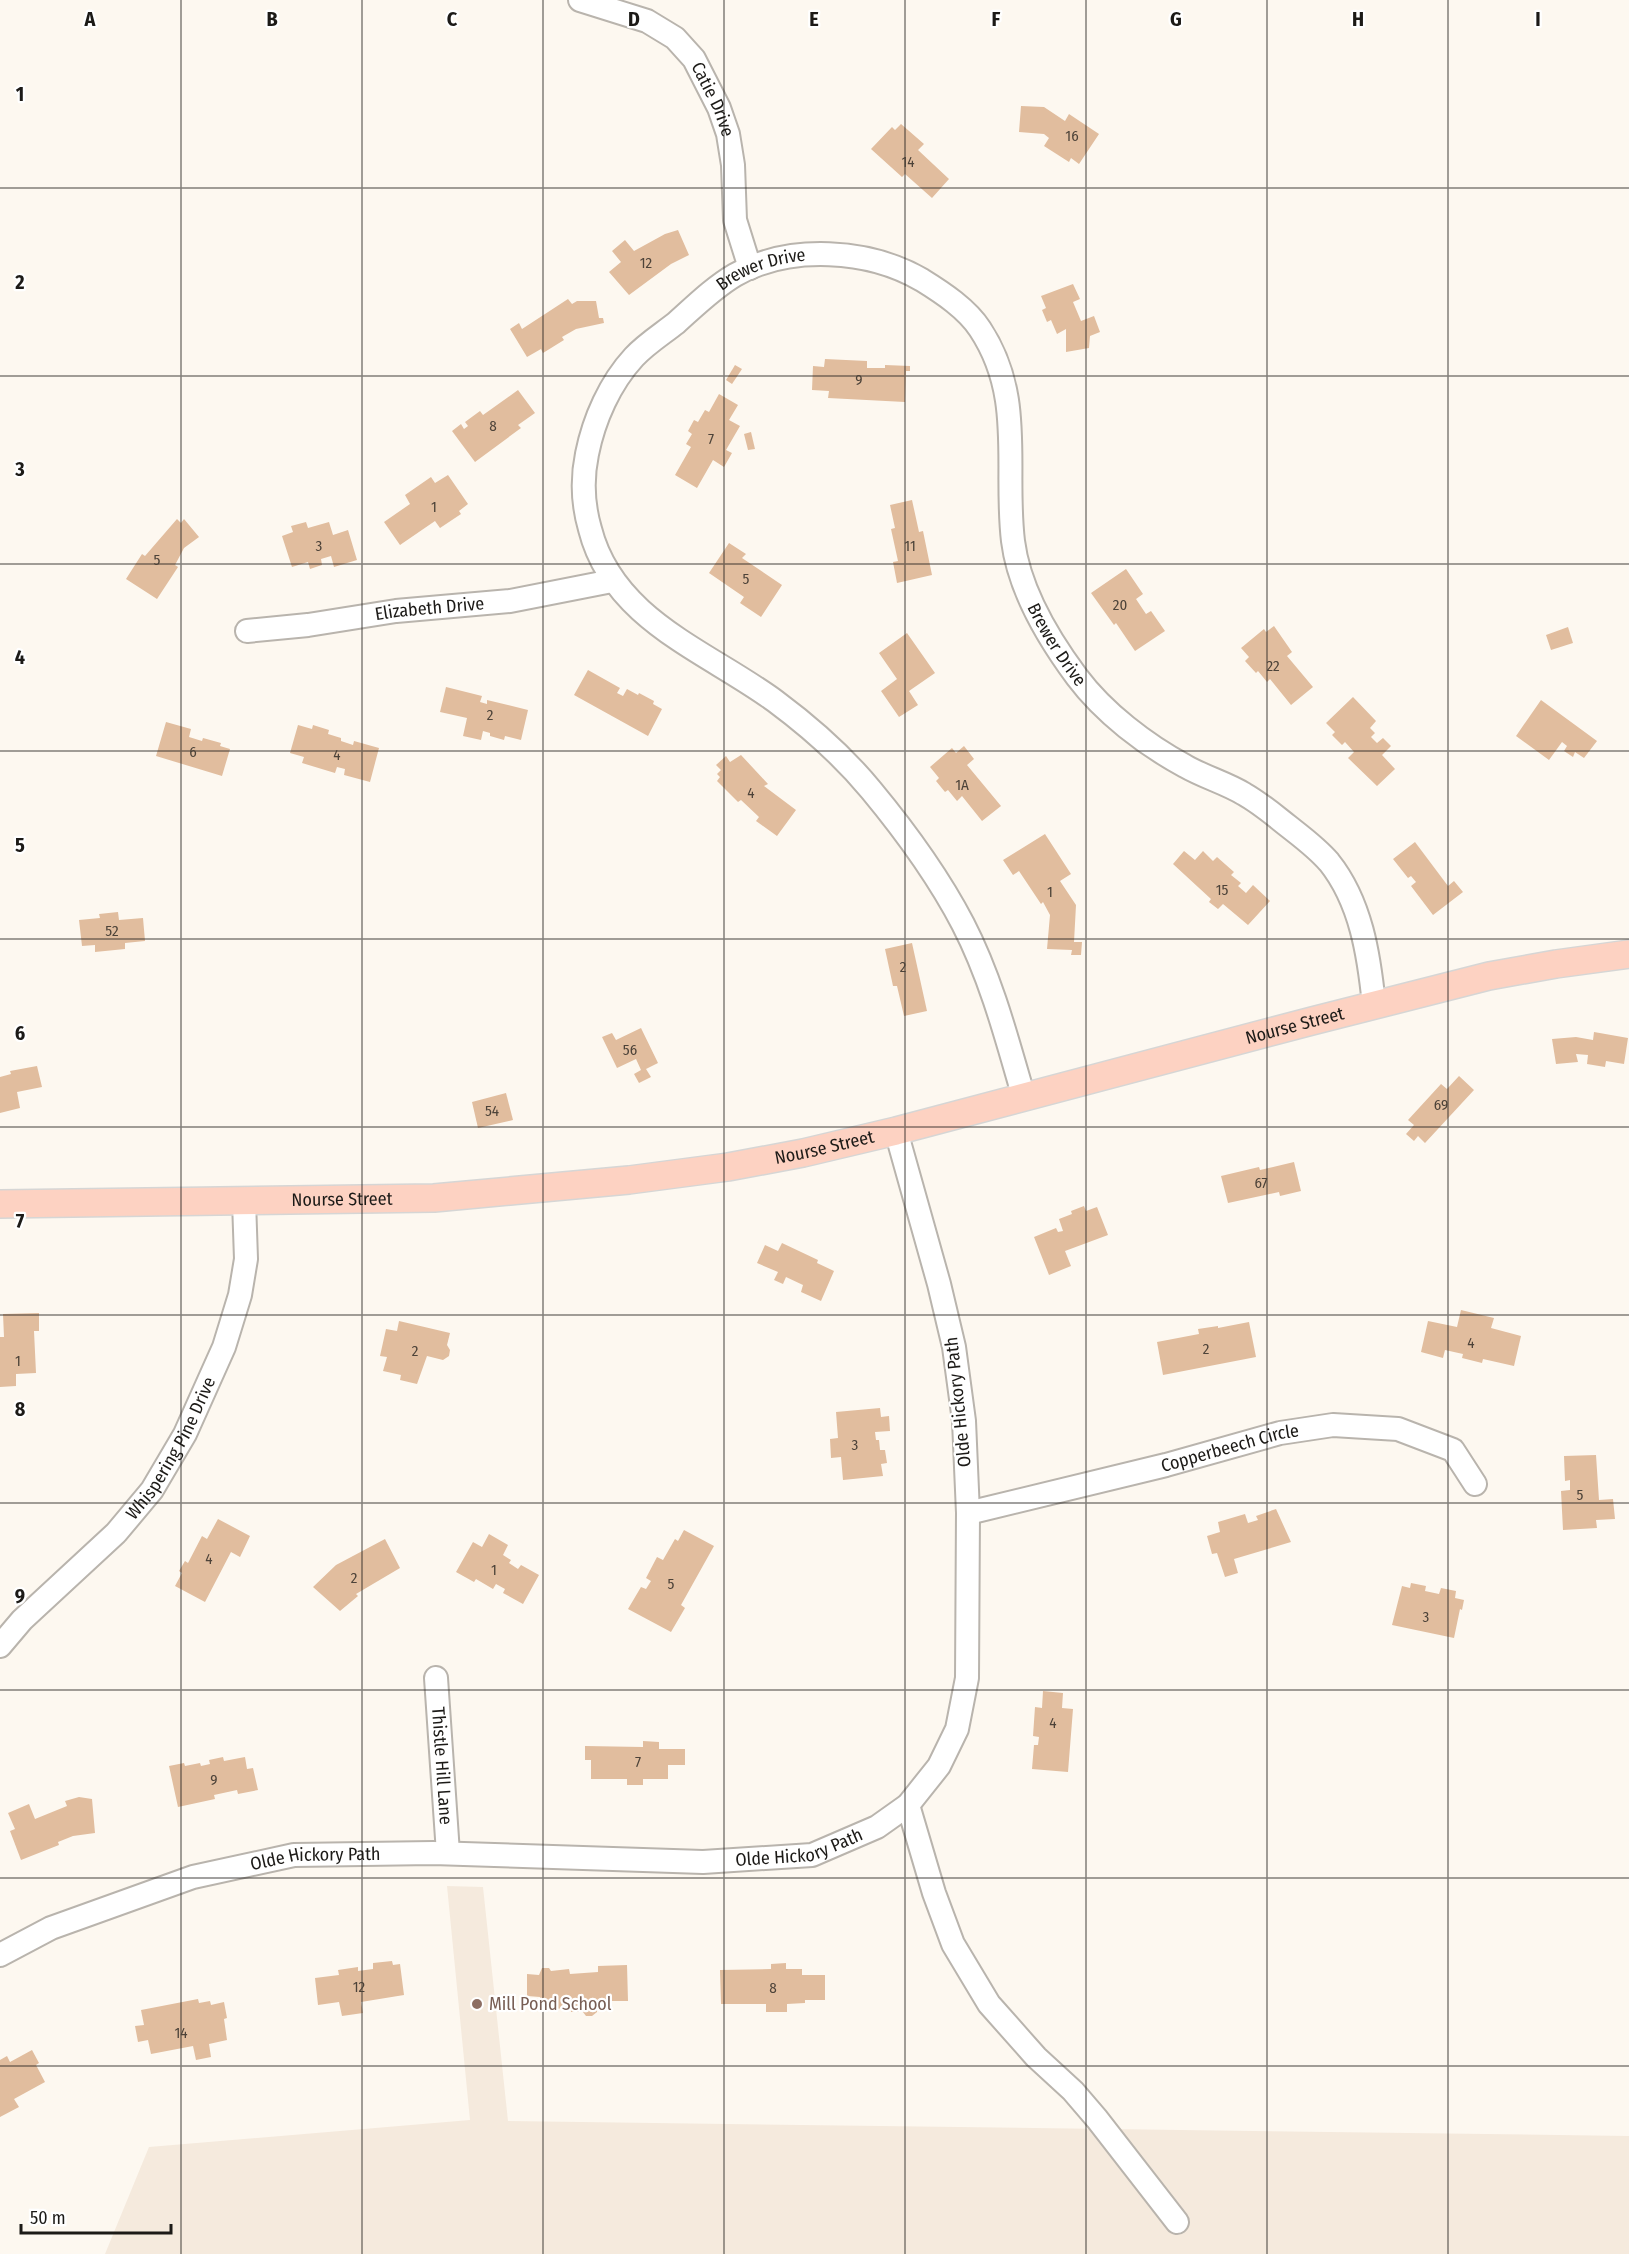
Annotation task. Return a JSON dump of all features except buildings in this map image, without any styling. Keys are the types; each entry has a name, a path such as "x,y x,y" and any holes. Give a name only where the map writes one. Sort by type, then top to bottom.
{"main road":[{"name":"Nourse Street","path":"0,1204 434,1198 630,1180 759,1162 896,1131 1374,1005 1516,971 1629,954"}],"street":[{"name":"Catie Drive","path":"580,0 618,10 647,21 675,38 694,59 719,108 728,134 733,165 735,220 750,268"},
{"name":"Brewer Drive","path":"1024,1098 990,990 964,925 927,866 869,788 826,742 775,701 683,642 632,604 612,581 592,540 584,497 586,455 595,423 610,391 631,360 700,300 750,268 769,261 809,255 857,256 880,261 900,268 938,290 980,328 994,354 1004,382 1010,410 1010,508 1017,563 1033,604 1057,647 1080,681 1120,721 1151,745 1185,766 1244,794 1328,860 1351,901 1363,933 1371,967 1374,1005"},
{"name":"Elizabeth Drive","path":"247,631 318,624 396,611 510,601 612,581"},
{"name":"Olde Hickory Path","path":"0,1955 51,1928 193,1877 294,1856 448,1853 703,1862 812,1855 878,1827 908,1805 939,1766 957,1729 967,1678 968,1513 964,1421 954,1347 939,1284 896,1131"},
{"name":"Whispering Pine Drive","path":"0,1646 22,1620 116,1533 152,1490 185,1434 224,1347 240,1295 246,1259 244,1200"},
{"name":"Copperbeech Circle","path":"968,1513 1166,1465 1280,1433 1333,1425 1398,1429 1453,1450 1475,1484"},
{"name":"Thistle Hill Lane","path":"436,1678 448,1853"},
{"path":"908,1805 952,1944 989,2004 1036,2057 1073,2091 1177,2222"}],"shaded area":[{"name":"Mill Pond School","path":"447,1886 483,1887 508,2121 1629,2136 1629,2254 105,2254 149,2147 470,2120"}],"place":[{"name":"Mill Pond School","path":"477,2004"}]}
